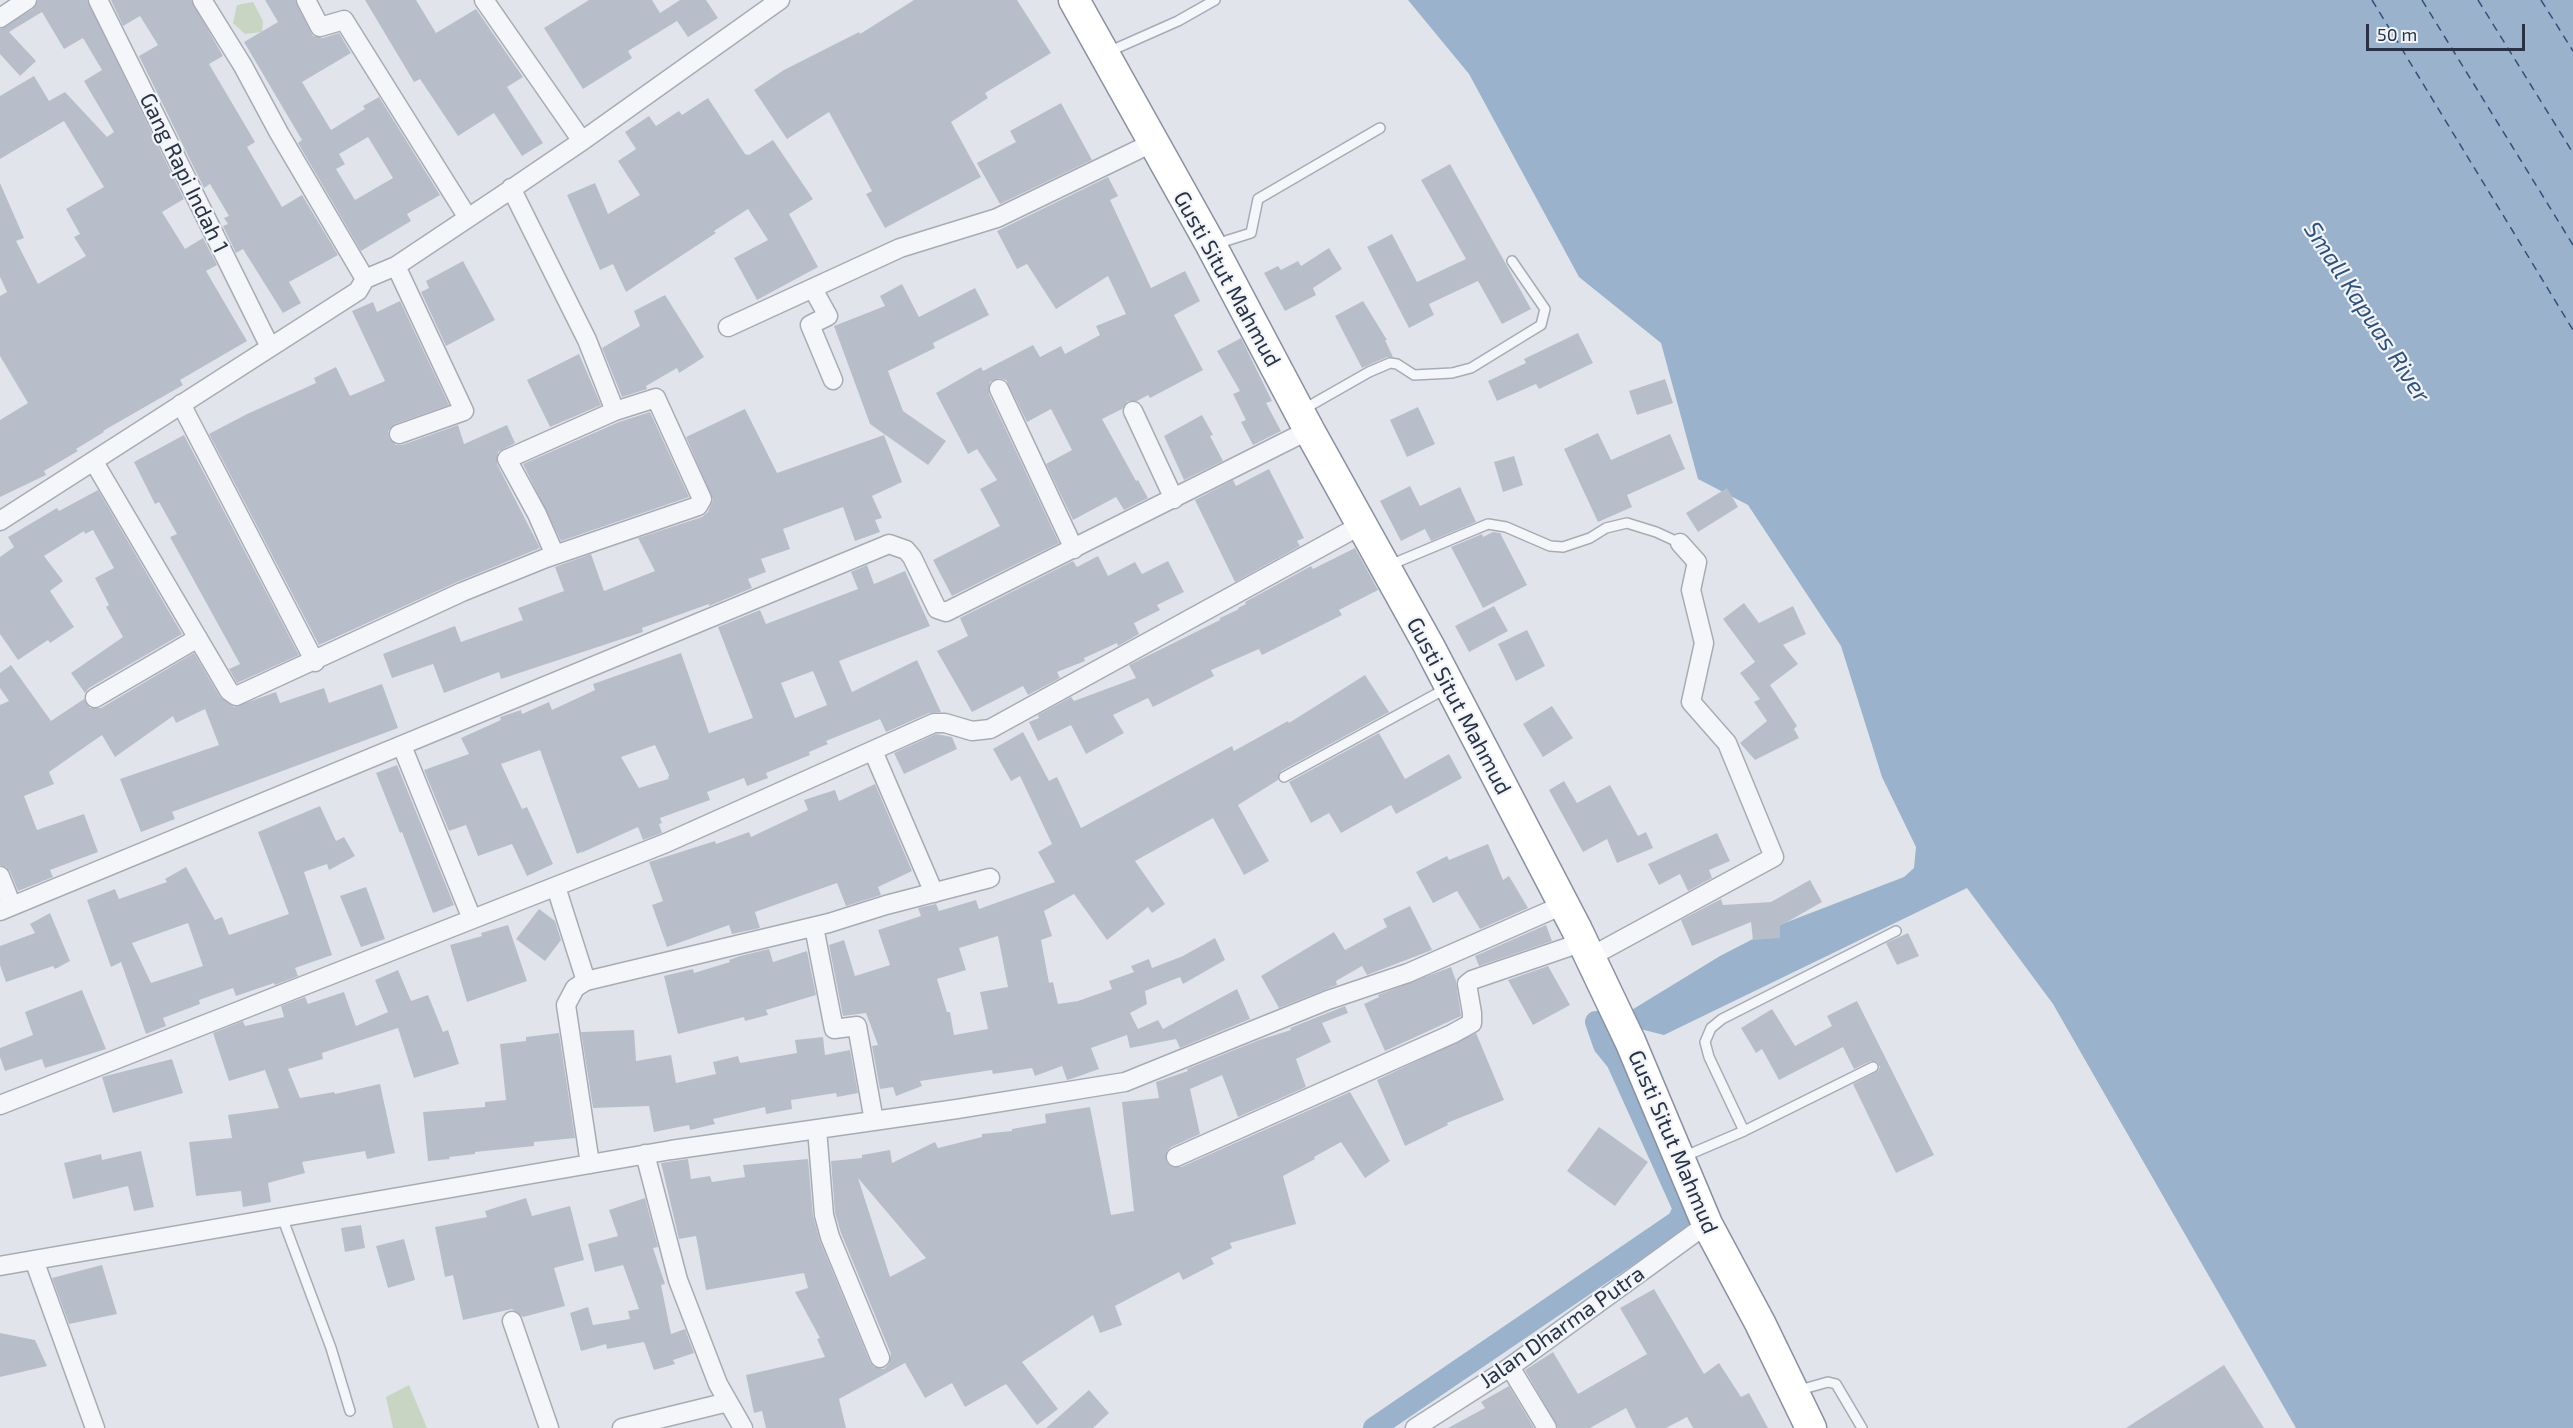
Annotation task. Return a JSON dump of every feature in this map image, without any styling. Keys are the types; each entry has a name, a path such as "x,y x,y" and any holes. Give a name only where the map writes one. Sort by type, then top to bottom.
{"highway":[{"name":"Gusti Situt Mahmud","path":"1074,0 1211,245 1304,421 1363,524 1563,905 1630,1041 1707,1224 1811,1428"}],"street":[{"path":"0,18 27,0"},
{"name":"Gang Rapi Indah 1","path":"98,0 270,347"},
{"path":"202,0 243,66 279,133 365,279"},
{"path":"306,0 320,27 344,20 468,218"},
{"path":"484,0 582,141"},
{"path":"365,279 401,277 468,218 582,141 780,0"},
{"path":"728,327 900,248 997,218 1152,143"},
{"path":"511,188 587,340 615,411"},
{"path":"399,434 464,411 401,277"},
{"path":"0,521 358,291 365,279"},
{"path":"813,289 828,316 810,325 834,381"},
{"path":"999,389 1074,549"},
{"path":"94,462 229,691 236,696 315,662 462,592 555,555 698,506 702,502 656,398 615,411 507,459 537,514 555,555"},
{"path":"181,404 315,662"},
{"path":"1133,411 1174,499"},
{"path":"0,876 6,909 889,544 906,550 912,557 937,609 945,612 1174,499 1304,421"},
{"path":"0,1104 666,843 938,722 972,731 990,729 1363,524"},
{"path":"1176,1157 1472,1023 1473,1013 1467,984 1472,980 1591,960 1774,857 1727,743 1691,702 1704,643 1691,590 1697,562 1680,543"},
{"path":"95,698 198,638"},
{"path":"402,746 472,919"},
{"path":"873,751 934,893"},
{"path":"590,1164 566,1005 575,988 586,981 814,927 990,878"},
{"path":"556,887 586,981"},
{"path":"0,1266 645,1154 1125,1082 1328,1000 1408,973 1563,905"},
{"path":"814,927 834,1029 857,1026 874,1121"},
{"path":"817,1129 824,1215 830,1237 880,1358"},
{"path":"645,1154 678,1280 718,1384 743,1428"},
{"name":"Jalan Dharma Putra","path":"1415,1428 1510,1367 1707,1224"},
{"path":"34,1260 95,1428"},
{"path":"512,1321 549,1428"},
{"path":"1510,1367 1547,1428"},
{"path":"622,1428 728,1402"}],"lane":[{"path":"1103,54 1178,21 1215,0"},
{"path":"1211,245 1251,233 1258,199 1380,128"},
{"path":"1304,421 1369,372 1390,363 1397,364 1414,375 1429,375 1471,368 1541,324 1545,309 1512,261"},
{"path":"1385,567 1488,524 1506,527 1550,546 1563,547 1590,538 1606,528 1627,523 1656,532 1680,543"},
{"path":"1284,777 1450,687"},
{"path":"1744,1131 1709,1057 1705,1042 1711,1028 1722,1019 1896,931"},
{"path":"1681,1158 1744,1131 1873,1068"},
{"path":"282,1217 331,1348 350,1412"},
{"path":"1794,1392 1828,1382 1836,1384 1862,1428"}],"green space":[{"path":"253,2 263,21 262,32 245,34 233,23 237,5"},
{"path":"409,1385 427,1428 393,1428 386,1397"}],"water":[{"name":"Small Kapuas River","path":"1408,0 2573,0 2573,1428 2296,1428 2053,1004 1967,888 1664,1035 1612,1022 1720,956 1782,924 1904,877 1914,868 1916,847 1882,777 1841,646 1748,505 1698,479 1661,343 1579,277 1469,74"}],"building":[{"path":"38,0 87,0 184,199 162,212 185,249 203,238 217,265 206,271 247,341 180,380 183,385 76,449 78,451 44,471 46,475 0,497 0,420 28,403 0,356 0,296 7,292 0,277 0,183 24,238 16,241 38,284 86,256 74,237 80,234 66,209 104,187 64,121 0,159 0,96 34,76 49,101 65,92 107,137 114,132 84,81 102,70 83,38 64,49 42,12 9,32 36,61 20,76 0,54 0,29 33,9"},
{"path":"111,0 191,0 223,56 209,64 255,142 247,147 282,207 302,195 338,255 289,282 301,303 283,313 243,249 236,253 223,226 228,224 224,218 229,216 210,184 204,188 139,56 158,45 140,16 123,26"},
{"path":"265,0 295,0 313,36 323,38 339,33 351,53 302,82 331,130 365,109 363,106 379,97 440,195 407,214 411,221 361,251 298,143 302,140 244,42 278,22","holes":["368,137 393,178 355,200 336,169 345,164 339,154"]},
{"path":"365,0 416,0 436,33 476,9 523,77 507,87 543,143 522,156 494,113 458,136 420,79 414,82"},
{"path":"589,0 652,0 660,13 680,0 706,0 718,18 688,37 677,21 628,51 632,58 583,89 544,28"},
{"path":"914,0 1017,0 1051,53 985,93 988,98 951,122 981,177 885,228 866,194 872,191 829,112 787,139 754,90 784,70 859,32 860,34"},
{"path":"708,98 745,154 749,155 773,140 813,199 789,214 818,267 757,300 734,258 768,240 748,209 714,231 716,233 626,292 613,264 600,270 567,195 595,183 608,214 640,195 618,161 636,149 625,132 649,116 656,126 679,111 682,115"},
{"path":"1061,103 1092,160 1000,204 977,163 1016,142 1010,131"},
{"path":"1450,164 1531,309 1502,324 1478,281 1429,304 1434,315 1409,328 1367,247 1392,234 1417,282 1466,259 1421,180"},
{"path":"1108,177 1118,196 1110,200 1151,288 1185,271 1200,301 1174,315 1203,370 1150,398 1148,395 1137,401 1128,401 1122,409 1102,419 1136,481 1138,480 1148,498 1124,510 1116,497 1073,520 1046,464 1072,450 1051,409 1027,422 1006,380 999,378 990,382 989,394 1059,543 952,596 933,560 1000,526 980,489 997,480 977,449 968,454 936,393 981,367 983,371 1033,345 1040,357 1061,346 1065,354 1100,335 1096,326 1126,314 1108,276 1056,309 1027,264 1017,269 997,231"},
{"path":"1329,248 1342,269 1313,288 1316,295 1285,311 1264,273 1278,266 1281,270 1298,261 1301,266"},
{"path":"463,261 495,320 446,346 421,292 429,288 426,281"},
{"path":"902,284 919,317 975,288 989,315 933,343 935,348 888,371 903,411 946,441 928,465 870,424 834,326 885,306 880,296"},
{"path":"665,295 704,357 679,373 677,368 646,386 647,389 622,397 602,348 640,326 634,311"},
{"path":"400,301 449,405 395,424 388,431 389,438 396,445 402,445 458,425 464,444 507,425 515,443 498,452 497,464 540,548 457,582 319,645 209,434 316,383 314,378 336,367 350,396 385,381 352,311 373,302 377,312"},
{"path":"1363,301 1387,340 1385,340 1393,357 1387,357 1362,368 1335,316"},
{"path":"1578,333 1593,363 1539,389 1536,384 1497,401 1488,381 1526,363 1524,359"},
{"path":"1241,338 1272,401 1266,403 1281,431 1253,445 1241,422 1246,420 1233,394 1240,391 1217,351"},
{"path":"579,354 601,405 550,427 527,380"},
{"path":"1665,379 1673,403 1637,415 1629,391"},
{"path":"1418,407 1435,444 1407,457 1390,420"},
{"path":"745,409 777,473 884,435 902,482 872,496 882,518 875,520 880,532 855,541 843,507 783,529 790,549 761,559 766,572 748,579 752,588 709,606 709,604 642,628 643,632 501,679 499,672 444,693 433,664 392,678 383,654 455,626 461,642 523,620 518,608 564,591 555,567 591,554 604,591 655,571 638,538 702,517 708,512 713,500 686,437"},
{"path":"650,412 689,497 561,541 523,464 619,422"},
{"path":"1202,415 1223,461 1184,480 1164,436"},
{"path":"1598,433 1611,460 1670,434 1685,469 1627,495 1632,507 1598,522 1564,449"},
{"path":"184,435 299,655 237,683 229,669 240,664 170,537 177,534 159,502 155,504 134,462"},
{"path":"1514,456 1523,485 1503,492 1494,462"},
{"path":"1269,469 1304,538 1297,541 1300,546 1235,582 1195,500 1233,480 1236,486"},
{"path":"1410,486 1420,506 1460,487 1476,522 1431,541 1425,529 1401,541 1380,501"},
{"path":"1727,488 1738,507 1698,532 1686,513"},
{"path":"98,490 182,634 89,688 85,693 71,673 123,637 106,607 109,605 95,578 114,568 93,530 85,534 84,531 44,556 63,581 50,591 74,627 50,643 48,640 18,660 0,634 0,557 14,547 8,537 57,508 59,511"},
{"path":"1493,532 1500,533 1527,585 1483,608 1451,547 1482,534 1483,537"},
{"path":"1355,548 1378,590 1339,610 1342,615 1262,655 1259,649 1211,670 1214,676 1153,707 1148,698 1113,715 1124,733 1086,754 1071,725 1038,741 1029,722 1039,718 1038,715 1071,697 1074,701 1136,678 1129,665 1220,620 1246,604 1245,602 1311,566 1313,569"},
{"path":"1098,556 1108,576 1135,562 1142,574 1168,561 1184,592 1157,605 1160,610 1134,623 1139,634 1118,646 1117,643 1084,658 1085,661 1057,672 1060,678 1028,695 1023,686 972,712 937,651 968,636 960,618 1073,561 1077,567"},
{"path":"867,565 874,584 905,571 930,626 839,661 852,692 917,660 941,712 929,713 886,732 880,719 826,741 828,744 809,752 810,755 766,773 768,778 747,786 744,778 707,792 710,800 660,818 662,833 643,840 638,827 577,854 540,750 501,764 522,809 527,807 553,864 527,876 512,844 478,856 466,825 449,831 424,770 469,754 461,738 501,720 500,717 521,710 522,714 549,702 552,710 595,690 593,684 681,653 709,733 753,718 718,627 760,610 766,624 858,589 851,572","holes":["813,671 827,705 795,718 781,683","655,745 669,775 668,779 639,788 621,757"]},
{"path":"1744,603 1759,623 1793,606 1806,634 1783,645 1798,664 1770,685 1797,726 1794,729 1799,738 1755,760 1740,743 1767,721 1754,702 1760,699 1740,673 1755,662 1723,619"},
{"path":"1494,606 1508,631 1469,652 1455,626"},
{"path":"1527,630 1545,666 1516,681 1498,644"},
{"path":"194,653 220,697 234,707 276,692 280,703 324,688 329,703 382,684 398,728 172,812 175,819 141,832 120,779 219,745 205,709 176,723 173,716 115,757 102,735 49,772 54,784 24,796 37,830 84,814 98,852 50,870 53,877 18,891 10,871 0,865 0,705 9,701 0,688 0,673 11,665 51,721 84,699 90,708 101,708"},
{"path":"1365,675 1389,712 1281,771 1278,780 1238,805 1269,861 1244,875 1213,818 1135,861 1165,904 1152,913 1148,907 1107,940 1074,894 1044,911 1052,936 1041,940 1049,983 1053,982 1058,1004 1078,1001 1112,989 1109,981 1134,972 1131,966 1149,959 1152,968 1183,956 1215,938 1225,960 1183,984 1180,977 1145,991 1147,1004 1130,1013 1138,1029 1158,1020 1163,1029 1237,989 1250,1019 1180,1048 1176,1039 1130,1048 1127,1035 1091,1048 1099,1069 1067,1080 1062,1066 1035,1076 1032,1068 993,1074 992,1070 920,1081 922,1086 896,1096 893,1087 880,1089 872,1046 878,1045 866,1013 843,1016 829,945 844,940 855,976 890,965 878,930 921,916 918,908 936,904 939,911 976,900 979,909 1055,882 1038,852 1052,844 1020,776 1011,781 993,749 1023,732 1049,781 1057,777 1081,828 1232,746 1234,751 1288,721 1289,723","holes":["998,936 1008,987 980,992 988,1029 954,1035 950,1012 947,1012 937,979 966,970 959,948"]},
{"path":"1552,706 1573,738 1543,757 1523,724"},
{"path":"1379,733 1405,779 1449,754 1462,778 1396,814 1391,805 1341,833 1329,813 1311,823 1289,782"},
{"path":"936,734 952,737 957,749 904,774 894,753"},
{"path":"397,765 454,905 433,913 402,832 400,833 376,773"},
{"path":"1564,781 1577,803 1610,785 1638,836 1646,832 1653,848 1617,863 1607,839 1583,852 1549,790"},
{"path":"875,784 912,871 878,887 881,895 846,906 837,883 755,912 760,928 732,934 729,925 667,947 652,905 663,901 649,862 715,841 716,844 749,832 751,837 808,810 804,800 835,790 839,801"},
{"path":"320,806 336,841 344,837 355,856 329,870 327,864 304,872 332,955 295,968 298,976 275,985 274,983 236,996 233,988 199,1000 200,1004 163,1018 166,1026 146,1034 121,962 111,967 87,900 115,889 119,899 167,882 165,879 186,867 215,920 222,917 229,935 289,914 258,832","holes":["188,923 203,966 151,983 132,943"]},
{"path":"1717,833 1730,861 1709,870 1712,878 1688,891 1680,874 1659,885 1648,864"},
{"path":"1488,844 1503,880 1509,876 1528,908 1480,929 1457,891 1433,903 1416,872 1447,856 1449,860"},
{"path":"1810,880 1822,902 1780,926 1780,938 1753,940 1751,922 1692,946 1681,920 1721,899 1723,905 1771,902"},
{"path":"366,887 385,939 361,947 340,896"},
{"path":"1410,906 1432,950 1367,975 1362,966 1336,981 1337,985 1279,1008 1261,976 1334,932 1345,950 1387,927 1383,919"},
{"path":"539,909 555,921 561,940 545,961 516,939"},
{"path":"50,913 70,961 55,969 53,966 6,982 0,965 0,946 35,933 30,924"},
{"path":"508,925 527,981 467,1002 450,945 482,936 481,933"},
{"path":"1546,925 1552,941 1479,966 1475,956"},
{"path":"1908,933 1919,956 1897,965 1886,943"},
{"path":"769,949 773,962 807,951 816,995 766,1010 768,1015 745,1021 744,1017 678,1034 664,976 693,969 694,973 730,962 729,960 740,956"},
{"path":"1548,966 1570,1005 1533,1025 1508,980"},
{"path":"1451,967 1456,981 1461,1016 1385,1051 1364,1004 1379,997 1378,995"},
{"path":"398,970 411,1001 428,995 443,1032 448,1030 459,1064 414,1078 398,1028 322,1053 323,1059 288,1069 300,1098 334,1092 335,1094 380,1084 395,1153 367,1159 365,1151 302,1162 305,1173 268,1183 271,1202 243,1207 241,1191 196,1196 189,1142 232,1138 228,1115 279,1108 265,1070 229,1081 213,1033 243,1021 245,1026 284,1017 281,1006 305,997 308,1004 344,992 356,1026 388,1012 375,980"},
{"path":"82,990 106,1049 45,1068 42,1059 5,1071 0,1057 0,1048 33,1035 25,1012"},
{"path":"1857,1001 1934,1155 1896,1173 1853,1084 1878,1071 1880,1067 1877,1062 1871,1061 1854,1069 1843,1047 1779,1080 1762,1049 1756,1053 1741,1028 1772,1009 1795,1046 1832,1026 1827,1016"},
{"path":"1345,1006 1348,1013 1322,1023 1331,1042 1296,1059 1306,1087 1238,1117 1222,1075 1190,1089 1200,1134 1171,1147 1167,1151 1166,1161 1170,1166 1181,1167 1350,1092 1390,1161 1365,1178 1341,1142 1283,1176 1296,1224 1230,1243 1232,1248 1211,1258 1214,1264 1183,1280 1179,1272 1115,1306 1122,1325 1100,1333 1093,1315 1022,1362 1058,1409 1037,1425 1006,1384 965,1407 952,1383 925,1398 905,1363 839,1399 846,1428 766,1428 762,1411 754,1413 746,1375 825,1357 817,1339 820,1338 795,1292 808,1288 804,1273 706,1290 696,1236 679,1239 661,1163 688,1159 691,1179 710,1176 712,1182 745,1177 743,1165 808,1159 813,1216 820,1241 870,1362 874,1367 884,1369 889,1364 891,1354 841,1233 835,1213 831,1161 862,1158 862,1155 890,1150 892,1163 935,1142 938,1148 982,1137 982,1134 1012,1131 1012,1129 1046,1123 1045,1114 1090,1107 1111,1215 1134,1211 1122,1102 1159,1098 1156,1082 1188,1071 1187,1069 1259,1040 1291,1030 1290,1028","holes":["858,1178 926,1258 890,1277"]},
{"path":"634,1030 636,1061 671,1055 676,1083 716,1074 713,1062 738,1056 740,1063 797,1053 795,1040 823,1037 825,1055 850,1050 858,1093 837,1097 836,1093 791,1100 792,1109 766,1114 765,1107 713,1119 715,1124 690,1130 689,1125 654,1132 649,1106 593,1108 581,1032"},
{"path":"559,1033 575,1138 534,1142 534,1146 475,1152 475,1154 449,1157 450,1159 428,1161 423,1112 485,1107 485,1102 506,1100 500,1044 526,1041 526,1037"},
{"path":"1476,1033 1504,1100 1447,1123 1448,1125 1405,1146 1377,1080"},
{"path":"172,1059 183,1093 113,1113 102,1077"},
{"path":"1599,1127 1648,1162 1615,1206 1567,1171"},
{"path":"141,1151 154,1207 134,1211 128,1186 73,1199 64,1163 101,1154 102,1160"},
{"path":"526,1198 532,1216 570,1206 584,1260 554,1268 565,1306 523,1317 512,1309 463,1320 453,1275 445,1277 435,1227 487,1217 485,1211"},
{"path":"645,1198 658,1247 653,1248 665,1284 661,1285 671,1334 685,1329 694,1353 673,1360 675,1364 654,1370 644,1342 607,1349 606,1344 581,1351 570,1313 588,1307 593,1325 630,1319 628,1311 639,1309 623,1265 595,1272 588,1244 618,1236 609,1210"},
{"path":"361,1225 365,1248 345,1252 341,1228"},
{"path":"404,1239 415,1280 388,1288 376,1246"},
{"path":"102,1265 117,1314 69,1324 52,1278"},
{"path":"1654,1289 1704,1374 1719,1363 1741,1397 1749,1393 1768,1428 1693,1428 1687,1417 1666,1428 1636,1428 1626,1408 1590,1428 1558,1428 1525,1370 1553,1352 1578,1394 1647,1354 1620,1308"},
{"path":"0,1333 35,1340 47,1366 0,1377"},
{"path":"2224,1365 2264,1428 2126,1428"},
{"path":"1509,1386 1534,1428 1448,1428 1485,1408 1481,1402"},
{"path":"1089,1390 1109,1413 1093,1428 1046,1428"}],"waterway":[{"path":"1374,1428 1678,1221 1684,1209 1617,1061 1604,1045 1596,1022 1612,1022"}],"ferry route":[{"path":"2372,0 2573,330"},
{"path":"2422,0 2573,245"},
{"path":"2478,0 2573,153"},
{"path":"2541,0 2573,51"}]}
